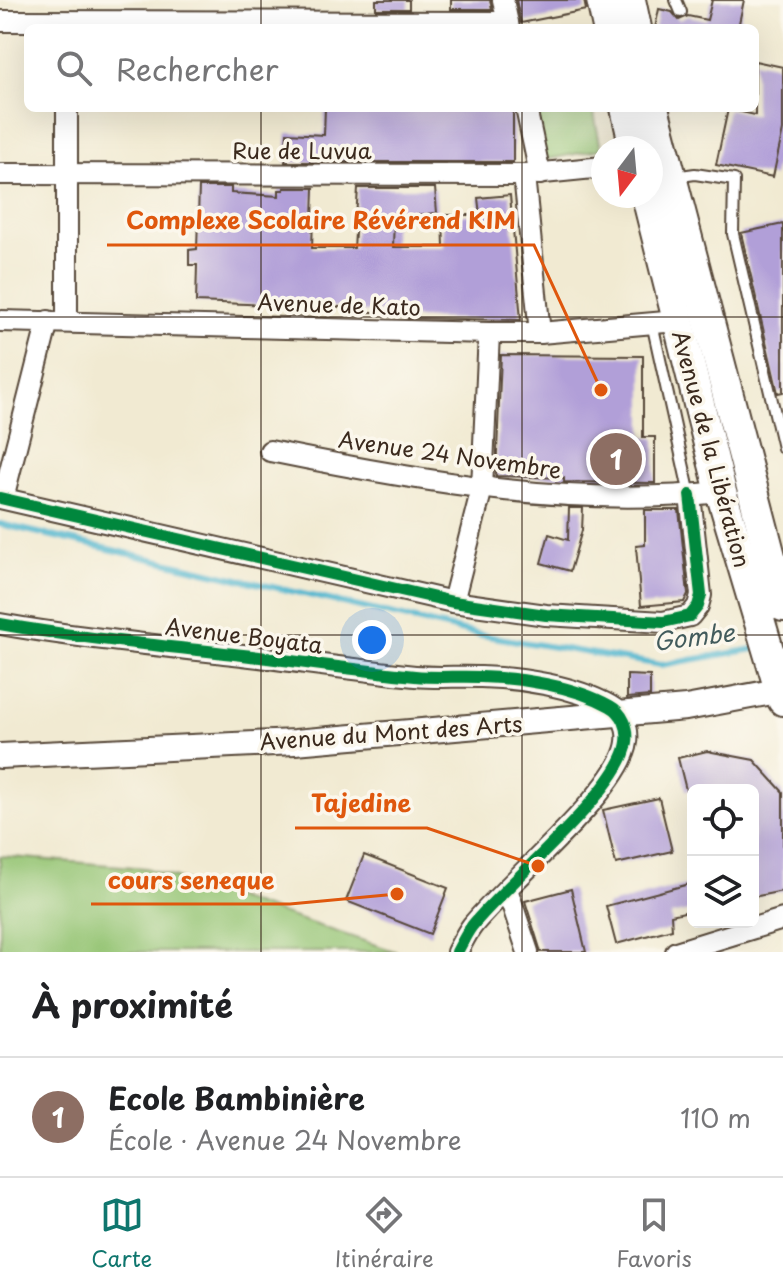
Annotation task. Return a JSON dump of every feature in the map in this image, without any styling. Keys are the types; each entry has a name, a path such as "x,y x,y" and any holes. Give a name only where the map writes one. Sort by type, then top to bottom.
{"main road":[{"path":"602,0 607,24"},
{"path":"630,0 635,24"},
{"path":"627,112 632,136"},
{"name":"Avenue de la Libération","path":"654,112 777,592 780,687"},
{"name":"Avenue de la Libération","path":"649,208 664,322 721,492 777,592"}],"street":[{"path":"503,0 508,24"},
{"path":"0,21 65,16 459,24"},
{"path":"67,112 67,174 58,321 1,498 453,602 561,616 663,622 690,616 698,606 701,595 690,495"},
{"path":"526,112 540,333"},
{"name":"Rue de Luvua","path":"0,174 532,174 591,168"},
{"name":"Avenue de Kato","path":"0,321 489,333 540,333 664,322"},
{"path":"453,602 482,488 489,333"},
{"name":"Avenue 24 Novembre","path":"270,451 378,473 482,488 573,496 662,498 721,492"},
{"name":"Avenue Boyata","path":"0,624 59,635 372,672 429,678 518,680 597,700 622,714"},
{"name":"Avenue du Mont des Arts","path":"0,756 295,742 622,714 686,708 780,687"},
{"path":"457,952 472,927 588,805 614,772 628,737 622,714"},
{"path":"507,889 528,952"},
{"path":"676,952 783,919"}],"lane":[{"path":"676,0 681,12"},
{"path":"671,178 695,174 734,180 733,234 783,448"},
{"path":"664,322 690,495"}],"green space":[{"path":"534,112 594,112 598,136 591,136 591,151 544,160"},
{"path":"0,856 146,868 397,952 0,952"}],"building":[{"path":"376,0 409,0 409,9 376,9"},
{"path":"451,0 490,0 492,9 451,9"},
{"path":"516,0 584,0 586,10 521,23"},
{"path":"712,0 744,0 739,24 656,24 659,9 672,12 679,20 688,16 707,20"},
{"path":"759,62 783,67 783,130 773,177 716,165 727,112 755,115 759,112"},
{"path":"325,112 513,112 513,162 285,162 287,133 324,135"},
{"path":"199,187 231,187 231,193 279,196 279,190 284,188 314,188 312,248 354,248 358,188 435,188 437,213 394,217 393,247 444,247 443,215 480,215 478,198 510,195 521,320 408,318 408,312 358,312 358,307 299,307 299,303 196,302 197,265 189,265 189,250 197,249"},
{"path":"783,224 783,392 778,393 741,233"},
{"path":"501,355 643,356 643,437 655,437 655,483 564,482 564,478 496,476"},
{"path":"569,508 583,508 582,530 570,571 541,563 549,534 568,540"},
{"path":"645,510 679,510 688,594 684,602 641,606 636,546 645,545"},
{"path":"627,675 650,676 650,696 627,698"},
{"path":"707,751 754,760 783,792 783,891 759,896 759,784 687,784 686,790 678,758"},
{"path":"659,798 672,851 616,864 603,810"},
{"path":"364,855 448,888 430,934 346,901"},
{"path":"687,885 687,911 671,915 672,929 616,944 606,906"},
{"path":"571,889 586,952 541,952 525,901"}],"waterway":[{"name":"Gombe","path":"0,524 481,635 661,665 760,648"}],"cycle path":[{"path":"0,498 453,602 546,615 663,622 690,616 698,606 701,595 690,495"},
{"path":"0,624 392,674 530,681 580,693 615,709 627,731 627,742 620,762 584,810 472,926 457,952"}],"place":[{"name":"Complexe Scolaire Révérend KIM","path":"601,390"},
{"name":"Ecole Bambinière","path":"616,459"},
{"name":"Tajedine","path":"538,866"},
{"name":"cours seneque","path":"397,894"}]}
